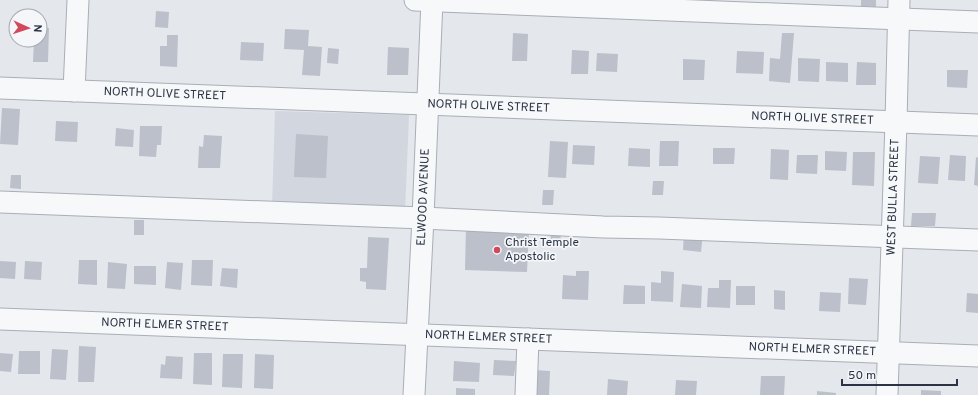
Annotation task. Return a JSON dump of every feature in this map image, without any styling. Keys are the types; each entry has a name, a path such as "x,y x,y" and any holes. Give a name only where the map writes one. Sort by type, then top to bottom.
{"street":[{"path":"74,90 78,0"},
{"path":"426,0 898,9 978,22"},
{"name":"ELWOOD AVENUE","path":"414,395 416,335 424,218 428,103 426,0"},
{"name":"WEST BULLA STREET","path":"886,395 896,122 898,9"},
{"name":"NORTH OLIVE STREET","path":"0,88 978,125"},
{"path":"0,202 424,218 603,227 978,240"},
{"name":"NORTH ELMER STREET","path":"0,319 978,356"},
{"path":"526,395 528,339"}],"shaded area":[{"path":"275,111 409,115 405,213 272,207"}],"building":[{"path":"861,0 876,0 876,7 861,6"},
{"path":"156,11 169,12 168,28 155,27"},
{"path":"49,28 48,62 33,62 34,48 48,48"},
{"path":"285,29 309,30 308,46 322,47 320,76 302,75 304,50 284,49"},
{"path":"513,33 528,34 527,61 512,61"},
{"path":"782,33 794,33 790,83 769,81 770,58 780,59"},
{"path":"167,35 178,35 177,67 160,66 160,46 167,46"},
{"path":"241,42 264,43 263,61 240,60"},
{"path":"388,47 409,48 408,75 387,75"},
{"path":"328,48 339,49 338,64 327,63"},
{"path":"572,50 589,51 588,74 571,74"},
{"path":"737,51 764,52 763,74 736,73"},
{"path":"597,53 618,54 617,72 596,71"},
{"path":"798,58 820,59 819,82 798,81"},
{"path":"683,59 705,60 704,80 683,80"},
{"path":"826,62 848,63 848,82 826,81"},
{"path":"857,62 876,63 876,85 856,85"},
{"path":"947,70 968,70 967,88 947,87"},
{"path":"2,108 20,109 18,145 0,144"},
{"path":"56,121 78,122 77,142 55,141"},
{"path":"140,126 162,126 161,145 157,145 156,157 139,156"},
{"path":"116,128 134,130 133,147 115,146"},
{"path":"296,134 328,136 326,178 294,177"},
{"path":"204,135 222,136 220,168 198,168 199,146 203,147"},
{"path":"550,141 568,142 566,178 548,177"},
{"path":"660,141 679,141 678,166 659,166"},
{"path":"573,145 595,146 594,165 572,164"},
{"path":"629,148 650,149 650,167 628,166"},
{"path":"713,148 735,148 734,164 713,164"},
{"path":"771,149 789,150 788,180 770,179"},
{"path":"825,151 847,152 846,171 825,170"},
{"path":"853,152 875,152 874,186 852,185"},
{"path":"797,155 818,155 817,174 796,173"},
{"path":"950,155 966,156 965,181 948,180"},
{"path":"920,156 940,157 938,184 918,183"},
{"path":"976,157 978,158 978,186 974,185"},
{"path":"11,175 21,175 21,189 10,188"},
{"path":"653,181 664,181 663,195 652,195"},
{"path":"543,190 554,190 553,205 542,205"},
{"path":"912,213 936,213 935,226 911,226"},
{"path":"134,220 144,220 144,235 134,235"},
{"name":"Christ Temple Apostolic","path":"466,227 529,230 527,272 465,270"},
{"path":"551,232 561,232 560,248 550,247"},
{"path":"684,232 703,233 701,252 683,250"},
{"path":"368,237 389,238 386,290 366,289 366,282 360,281 360,268 367,268"},
{"path":"79,260 97,260 97,285 78,284"},
{"path":"192,260 213,260 212,286 191,285"},
{"path":"0,261 16,262 15,279 0,278"},
{"path":"25,261 42,262 41,280 24,279"},
{"path":"108,262 127,264 125,289 107,288"},
{"path":"167,262 183,263 181,290 165,288"},
{"path":"134,266 156,266 156,285 134,284"},
{"path":"222,268 238,269 237,288 220,286"},
{"path":"576,271 589,271 588,300 562,299 563,275 576,276"},
{"path":"661,271 674,272 673,302 651,301 651,282 661,283"},
{"path":"849,278 868,279 866,305 848,304"},
{"path":"719,280 731,280 730,308 707,307 708,288 719,288"},
{"path":"682,284 702,286 701,308 680,307"},
{"path":"624,285 645,286 645,304 623,304"},
{"path":"736,286 755,286 755,305 736,305"},
{"path":"774,290 785,291 785,310 774,309"},
{"path":"820,292 841,293 840,312 819,311"},
{"path":"967,293 978,294 978,313 966,312"},
{"path":"79,346 96,347 94,382 78,382"},
{"path":"52,349 68,350 66,380 50,379"},
{"path":"19,351 40,351 40,374 18,374"},
{"path":"0,353 13,354 11,372 0,371"},
{"path":"194,353 212,353 212,385 193,384"},
{"path":"223,354 243,354 242,388 222,387"},
{"path":"255,354 274,355 273,389 254,388"},
{"path":"166,356 183,357 182,379 160,378 161,364 165,365"},
{"path":"494,360 516,361 514,376 493,375"},
{"path":"454,361 480,363 479,382 453,381"},
{"path":"534,370 550,371 549,395 533,395"},
{"path":"761,376 785,376 784,395 760,395"},
{"path":"608,379 628,381 627,395 607,395"},
{"path":"676,380 697,381 696,395 675,395"},
{"path":"456,388 475,389 475,395 456,395"},
{"path":"921,390 941,391 941,395 921,395"},
{"path":"817,391 836,393 836,395 817,395"}],"place":[{"name":"Christ Temple Apostolic","path":"497,250"}]}
